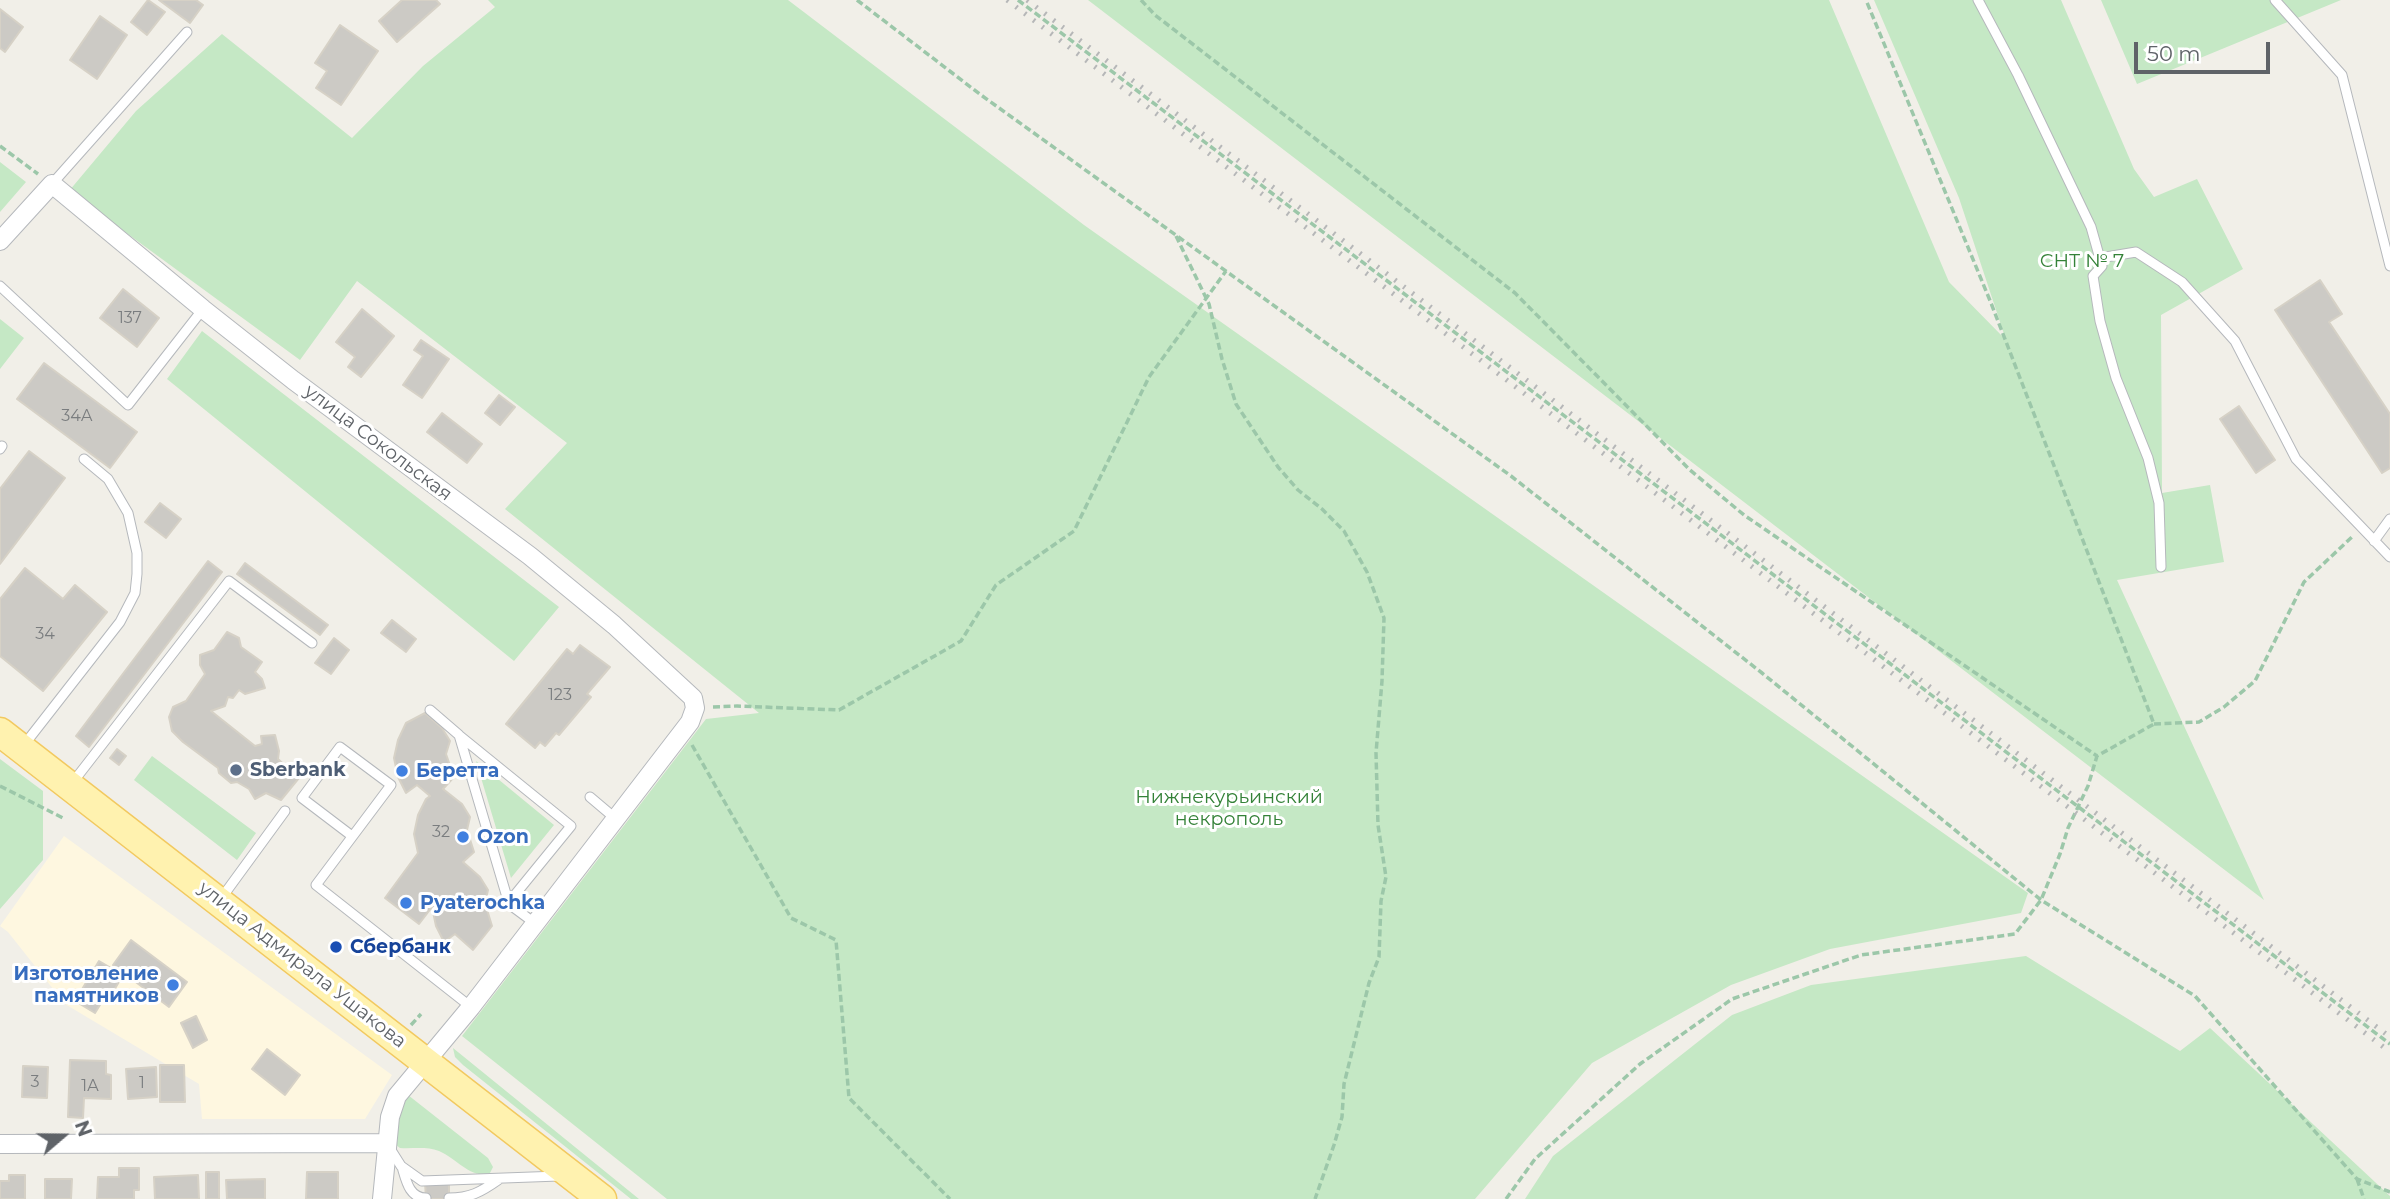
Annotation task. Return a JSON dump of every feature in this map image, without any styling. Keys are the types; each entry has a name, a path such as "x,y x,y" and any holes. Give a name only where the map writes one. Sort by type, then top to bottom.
{"main road":[{"name":"улица Адмирала Ушакова","path":"11,740 603,1199"}],"street":[{"path":"0,242 52,184"},
{"name":"улица Сокольская","path":"52,184 203,310 530,556 614,625 691,694 695,708"},
{"path":"382,1199 386,1143 397,1096 536,924 684,731 693,718 695,708"},
{"path":"0,1144 386,1143"}],"lane":[{"path":"1978,0 2018,75 2091,227 2102,266 2093,276 2100,321 2116,378 2148,458 2159,503 2161,567"},
{"path":"2275,0 2342,75 2390,266"},
{"path":"52,184 187,32"},
{"path":"2100,258 2136,253 2182,282 2235,341 2296,459 2390,557"},
{"path":"0,286 128,405 203,310"},
{"path":"11,740 120,622 135,593 137,553 128,513 108,479 84,458"},
{"path":"2374,541 2390,519"},
{"path":"70,786 229,581 312,643"},
{"path":"430,710 570,827 509,902"},
{"path":"459,735 509,902 536,924"},
{"path":"352,836 302,798 340,747 391,785 316,885 471,1007"},
{"path":"590,797 616,819"},
{"path":"219,901 285,811"},
{"path":"386,1143 401,1166 411,1194 426,1198"},
{"path":"401,1166 422,1181 571,1176"},
{"path":"449,1198 465,1199 498,1180"}],"path":[{"path":"857,0 981,95 1522,485 1762,673 2041,900 2195,996 2357,1179 2364,1199"},
{"path":"1018,0 2390,1044"},
{"path":"1866,0 1991,303 2154,724"},
{"path":"1142,1 1155,15 1515,293 1690,470 1744,515 2097,756"},
{"path":"0,146 52,184"},
{"path":"1175,234 1207,299 1236,404 1278,467 1298,490 1322,509 1343,531 1367,572 1384,618 1376,753 1378,825 1385,877 1381,901 1379,957 1369,983 1344,1084 1342,1117 1315,1199"},
{"path":"695,708 737,706 839,710 961,641 996,585 1074,531 1149,377 1226,271"},
{"path":"1506,1199 1535,1159 1640,1065 1732,999 1861,954 2015,934 2041,900 2088,786 2097,756 2154,724 2199,722 2224,707 2255,681 2304,582 2355,534 2374,541"},
{"path":"684,731 791,918 836,940 849,1098 950,1199"},
{"path":"0,786 63,818"},
{"path":"408,1028 421,1014"},
{"path":"2357,1179 2390,1192"}],"shaded area":[{"path":"64,836 392,1075 365,1119 202,1119 199,1084 65,1004 8,932 0,926"}],"green space":[{"name":"Нижнекурьинский некрополь","path":"488,0 788,0 1084,225 2028,893 2021,913 1830,949 1731,985 1592,1063 1475,1199 667,1199 462,1036 706,719 759,713 505,509 567,443 357,281 300,360 69,191 136,111 222,34 352,138 423,66 495,7"},
{"name":"СНТ № 7","path":"1088,0 1829,0 1949,282 2006,340 1959,198 1874,0 2061,0 2134,169 2154,197 2197,179 2243,269 2161,315 2162,493 2210,485 2224,562 2117,580 2264,900"},
{"path":"2101,0 2341,0 2137,84"},
{"path":"0,162 26,182 0,212"},
{"path":"0,319 24,338 0,369"},
{"path":"202,331 559,607 514,661 167,379"},
{"path":"152,756 256,833 237,860 134,780"},
{"path":"0,759 43,791 43,860 0,909"},
{"path":"476,761 554,825 511,878"},
{"path":"2026,956 2180,1051 2210,1028 2390,1196 2390,1199 1525,1199 1553,1156 1732,1015 1811,985"},
{"path":"453,1048 639,1199 631,1199 463,1065 455,1057"},
{"path":"408,1095 488,1158 493,1167 489,1175 475,1173 434,1149 400,1148 396,1145 397,1118"}],"building":[{"path":"148,0 165,12 147,35 131,22"},
{"path":"159,0 196,0 203,5 190,23"},
{"path":"402,0 436,0 440,4 397,42 379,21"},
{"path":"0,9 23,27 5,52 0,48"},
{"path":"100,16 127,35 97,79 70,60"},
{"path":"340,25 378,51 341,105 316,88 327,71 315,63"},
{"path":"2320,280 2342,314 2329,322 2390,414 2390,468 2382,473 2275,310"},
{"path":"123,289 159,318 137,347 100,318"},
{"path":"362,309 394,336 361,377 348,367 355,357 336,342"},
{"path":"421,340 449,359 422,398 403,385 423,356 414,350"},
{"path":"44,363 137,432 110,468 17,399"},
{"path":"499,395 515,407 500,425 485,413"},
{"path":"2239,406 2275,460 2256,473 2220,419"},
{"path":"442,413 482,444 467,463 427,432"},
{"path":"29,451 65,478 0,564 0,489"},
{"path":"160,503 181,519 166,538 145,522"},
{"path":"208,561 222,572 89,747 76,736"},
{"path":"245,563 328,625 320,635 237,574"},
{"path":"25,568 63,599 75,585 107,612 43,691 0,656 0,599"},
{"path":"392,620 416,639 406,652 381,633"},
{"path":"227,632 239,638 241,647 262,662 255,672 262,679 265,688 245,694 239,690 233,698 228,697 225,706 211,711 255,746 262,744 261,736 275,735 278,759 292,772 303,773 281,800 266,793 255,799 249,789 237,782 231,783 219,773 218,768 172,731 169,717 173,707 186,701 205,674 200,665 200,655 214,650"},
{"path":"334,638 349,650 331,674 315,663"},
{"path":"580,645 610,667 587,694 591,697 559,735 556,733 545,746 540,742 535,748 506,724 567,649 573,654"},
{"path":"425,713 442,728 450,741 446,754 454,777 443,789 462,804 470,817 467,830 474,852 463,862 480,877 488,890 485,903 492,926 473,950 455,934 444,942 436,926 432,907 419,924 385,898 418,853 414,834 418,815 430,796 417,785 406,793 398,777 394,758 406,723"},
{"path":"117,749 126,756 119,765 110,758"},
{"path":"131,940 187,982 169,1007 113,965"},
{"path":"99,961 123,975 107,1002 103,1000 95,1013 75,1001"},
{"path":"196,1016 207,1040 193,1048 181,1023"},
{"path":"267,1049 300,1075 285,1095 252,1069"},
{"path":"70,1060 106,1061 106,1074 111,1075 111,1099 84,1098 83,1118 68,1117"},
{"path":"160,1065 184,1065 185,1102 160,1102"},
{"path":"23,1066 48,1067 47,1098 22,1097"},
{"path":"156,1067 157,1097 128,1099 126,1069"},
{"path":"119,1168 139,1168 139,1190 134,1190 134,1199 97,1199 98,1177 119,1177"},
{"path":"206,1172 219,1172 219,1199 206,1199"},
{"path":"307,1172 338,1172 338,1199 306,1199"},
{"path":"9,1175 25,1175 25,1199 0,1199 0,1181 9,1181"},
{"path":"198,1175 199,1199 155,1199 154,1177"},
{"path":"45,1179 72,1179 71,1199 45,1199"},
{"path":"265,1179 265,1199 227,1199 226,1180"},
{"path":"425,1182 449,1182 449,1199 426,1199"}],"railway":[{"path":"1007,0 2390,1052"},
{"path":"1027,0 2390,1037"}],"place":[{"name":"Sberbank","path":"236,770"},
{"name":"Беретта","path":"402,771"},
{"name":"Ozon","path":"463,837"},
{"name":"Pyaterochka","path":"406,903"},
{"name":"Сбербанк","path":"336,947"},
{"name":"Изготовление памятников","path":"173,985"}]}
